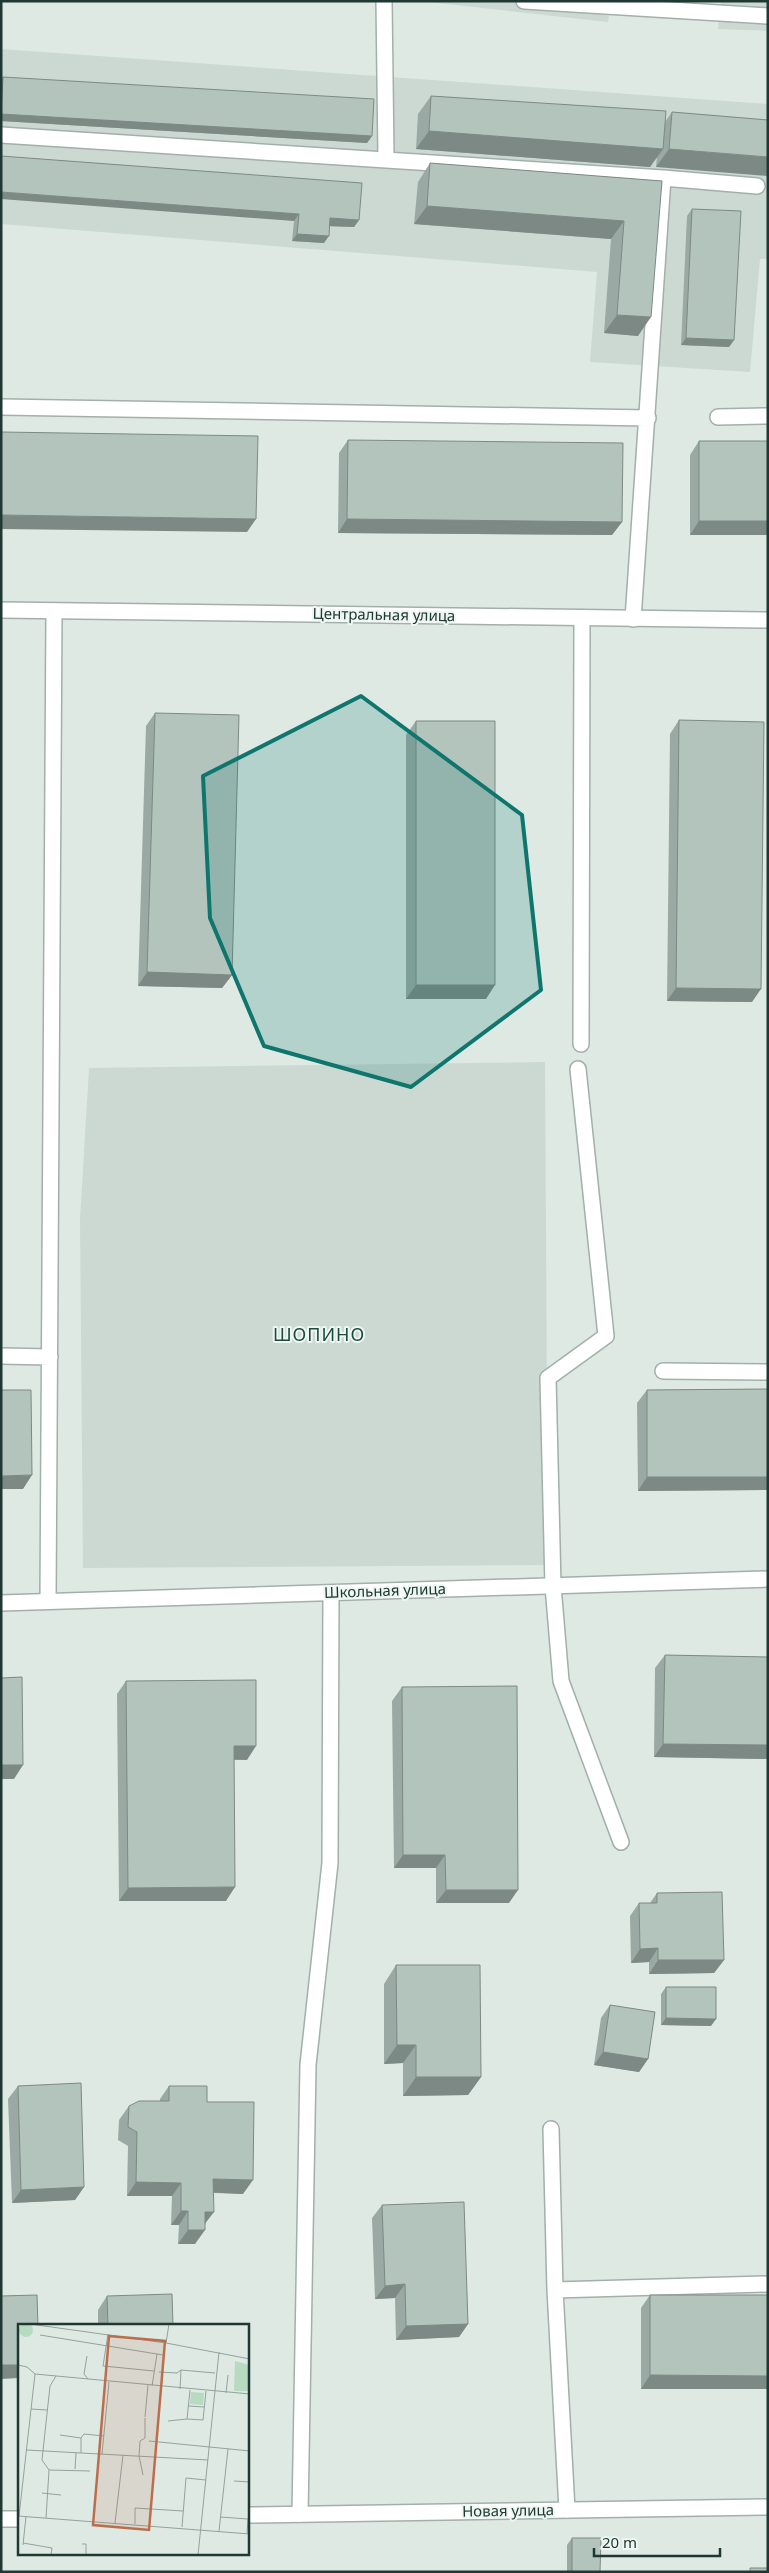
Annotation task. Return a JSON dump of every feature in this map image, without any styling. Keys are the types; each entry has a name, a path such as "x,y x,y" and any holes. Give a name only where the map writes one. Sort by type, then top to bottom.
{"street":[{"path":"384,1 386,158"},
{"path":"524,1 768,16"},
{"path":"1,134 386,158 757,186"},
{"path":"633,618 663,178"},
{"path":"1,407 648,418"},
{"path":"718,417 768,416"},
{"name":"Центральная улица","path":"1,610 768,620"},
{"path":"48,1602 54,611"},
{"path":"580,1044 582,618"},
{"path":"578,1069 606,1336 548,1378 553,1586 562,1681 621,1842"},
{"path":"1,1356 50,1357"},
{"path":"663,1371 768,1372"},
{"name":"Школьная улица","path":"1,1603 768,1580"},
{"path":"300,2514 308,2065 330,1863 331,1593"},
{"path":"551,2129 555,2290 567,2510"},
{"path":"555,2290 768,2284"},
{"name":"Новая улица","path":"249,2515 768,2507"},
{"path":"1,2519 18,2519"}],"highlighted area":[{"path":"361,696 522,815 541,990 411,1087 264,1046 210,918 203,776"}],"shaded area":[{"path":"419,1 611,1 608,22"},
{"path":"721,1 768,1 768,31 718,29"},
{"path":"1,49 768,104 768,259 760,259 750,372 590,362 597,272 1,224"},
{"path":"545,1062 548,1565 83,1568 80,1219 89,1068"}],"building":[{"path":"3,77 374,99 372,136 1,114"},
{"path":"431,96 666,111 663,149 429,131"},
{"path":"672,112 768,120 768,157 669,149"},
{"path":"1,156 362,183 359,220 330,218 329,236 297,234 299,214 1,192"},
{"path":"430,163 662,181 651,317 617,315 624,221 427,206"},
{"path":"692,209 741,211 734,340 686,338"},
{"path":"1,432 258,436 256,519 1,515"},
{"path":"348,440 623,443 622,522 347,519"},
{"path":"699,441 768,441 768,521 699,521"},
{"path":"155,713 239,715 232,975 147,972"},
{"path":"679,720 764,722 761,989 676,988"},
{"path":"416,721 495,721 495,985 416,985"},
{"path":"768,1389 768,1477 647,1477 647,1390"},
{"path":"1,1390 31,1390 32,1475 1,1476"},
{"path":"665,1655 768,1657 768,1745 663,1744"},
{"path":"22,1677 23,1765 1,1765 1,1678"},
{"path":"256,1680 256,1746 234,1746 235,1887 128,1888 126,1681"},
{"path":"517,1686 518,1890 446,1890 445,1855 403,1855 402,1687"},
{"path":"722,1892 724,1960 658,1960 658,1948 640,1949 639,1903 657,1903 657,1893"},
{"path":"396,1965 480,1965 481,2077 416,2077 416,2045 397,2045"},
{"path":"666,1987 716,1987 716,2019 666,2018"},
{"path":"610,2005 655,2012 648,2059 603,2052"},
{"path":"81,2083 84,2187 21,2190 18,2086"},
{"path":"169,2086 207,2086 207,2102 254,2102 253,2180 213,2179 214,2212 205,2212 205,2230 188,2230 188,2211 181,2211 181,2183 136,2182 137,2132 128,2127 129,2106 139,2101 169,2101"},
{"path":"464,2202 468,2324 406,2326 405,2284 385,2286 382,2205"},
{"path":"172,2294 173,2324 108,2324 107,2296"},
{"path":"37,2295 38,2324 18,2324 18,2365 1,2365 1,2296"},
{"path":"650,2295 768,2295 768,2376 650,2375"},
{"path":"572,2538 601,2538 600,2572 572,2572"},
{"path":"750,2568 768,2568 768,2572 750,2572"}],"district":[{"name":"ШОПИНО","path":"319,1335"}]}
